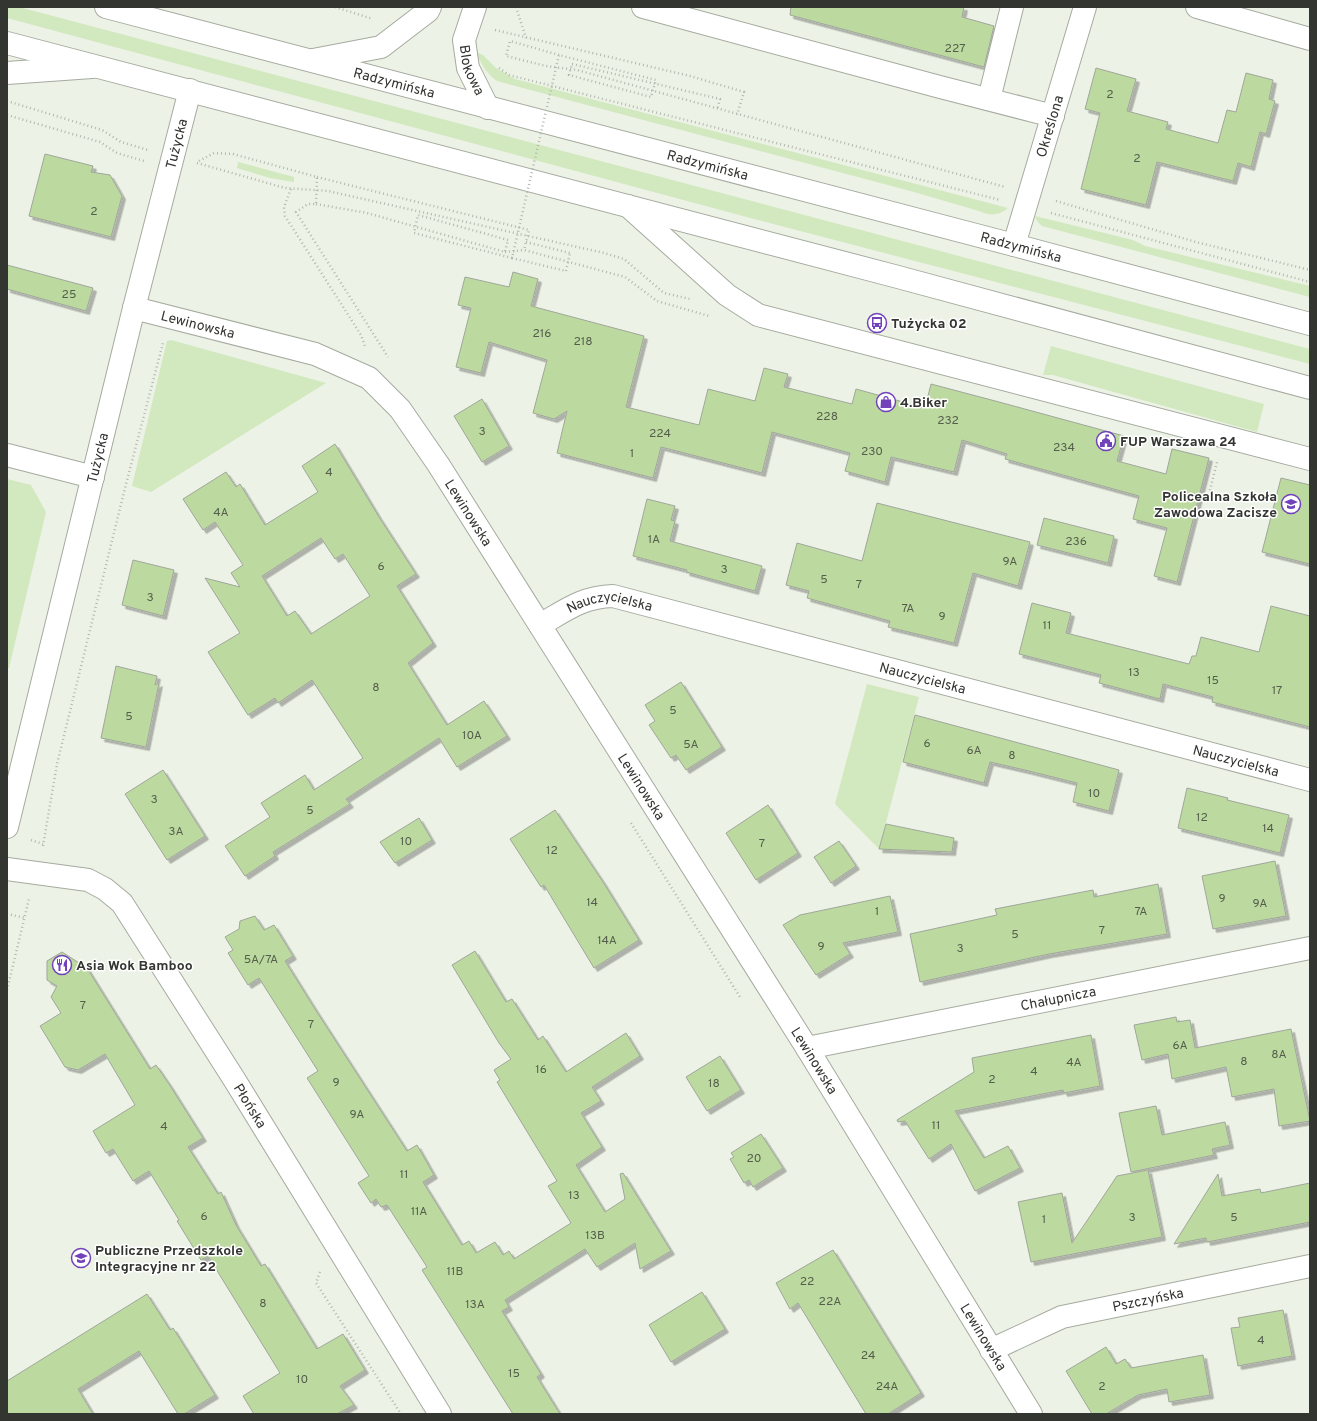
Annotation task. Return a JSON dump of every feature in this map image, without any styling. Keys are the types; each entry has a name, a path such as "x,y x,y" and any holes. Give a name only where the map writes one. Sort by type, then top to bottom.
{"street":[{"name":"Radzymińska","path":"106,7 313,60 488,108 1310,324"},
{"path":"313,60 381,47 428,11 430,7"},
{"name":"Blokowa","path":"475,7 464,40 468,68 488,108"},
{"path":"643,7 1053,116"},
{"path":"989,99 1012,7"},
{"name":"Określona","path":"1014,245 1085,7"},
{"path":"1197,7 1310,39"},
{"path":"7,43 190,90 1310,388"},
{"path":"7,73 98,67"},
{"name":"Tużycka","path":"7,827 134,308 190,90"},
{"path":"628,206 727,295 758,315 1310,459"},
{"name":"Lewinowska","path":"134,308 316,354 369,378 400,408 422,439 807,1048 1031,1414"},
{"path":"7,455 93,477"},
{"name":"Nauczycielska","path":"540,625 582,600 596,596 613,596 1310,780"},
{"name":"Płońska","path":"7,869 88,880 105,889 122,904 238,1085 440,1414"},
{"name":"Chałupnicza","path":"807,1048 1310,948"},
{"name":"Pszczyńska","path":"991,1350 1062,1317 1310,1266"}],"path":[{"path":"335,7 367,18 407,27"},
{"path":"516,7 526,38"},
{"path":"490,29 690,76 744,92 738,115"},
{"path":"717,110 720,99 572,64 569,75 651,97 656,80 510,41 506,56 546,66 577,70 717,110 738,115 1310,282"},
{"path":"512,258 559,55"},
{"path":"496,65 509,75 1028,200 1310,270"},
{"path":"7,101 102,130 121,142 170,165 291,189 328,191 604,253 624,259 664,292 701,302 719,302 727,295"},
{"path":"7,115 100,142 117,153 148,162 151,170 170,165"},
{"path":"291,189 284,207 285,216 360,335 366,348"},
{"path":"316,204 367,213 505,252 524,250"},
{"path":"505,252 508,240 418,215 414,233 566,271 570,253 526,242"},
{"path":"7,990 26,918 34,872 43,844 57,764 169,317"},
{"path":"1207,502 1223,437"},
{"path":"628,820 741,998"},
{"path":"7,914 26,918"}],"green space":[{"path":"7,7 19,7 1310,349 1310,364 754,219 7,18"},
{"path":"476,52 483,55 496,68 515,79 1008,208 997,214 987,214 914,192 497,81 490,75 480,61"},
{"path":"238,162 294,177 294,182 270,178 237,168"},
{"path":"1035,216 1133,240 1145,246 1310,286 1310,297 1042,226 1037,221"},
{"path":"171,340 326,383 151,492 132,486 167,341"},
{"path":"1051,346 1264,404 1257,432 1053,375 1043,375"},
{"path":"7,479 31,485 46,512 9,668 7,668"},
{"path":"867,684 919,697 879,849 835,804"}],"building":[{"path":"791,7 964,7 962,17 994,26 984,67 790,15"},
{"path":"1096,68 1136,79 1127,111 1168,122 1166,129 1218,143 1227,110 1236,112 1246,73 1273,80 1269,99 1275,101 1266,134 1260,132 1251,167 1238,163 1233,181 1157,162 1146,205 1081,189 1100,113 1085,109"},
{"path":"45,154 93,166 91,172 110,175 122,196 111,237 29,216"},
{"path":"7,265 93,288 86,311 7,289"},
{"path":"513,272 538,279 531,306 644,336 626,407 699,425 708,389 755,401 764,368 788,374 784,387 852,404 856,389 925,408 931,384 1124,436 1117,461 1166,474 1172,449 1209,458 1177,582 1154,576 1167,528 1133,519 1139,496 1005,459 1007,454 962,440 954,472 891,457 885,482 845,471 850,453 772,432 762,473 661,447 653,478 557,453 567,411 554,419 533,413 547,360 489,342 481,373 456,367 471,308 458,305 465,277 509,287"},
{"path":"482,399 509,446 482,462 454,416"},
{"path":"335,444 379,517 416,574 397,586 433,643 408,663 447,725 484,701 507,736 457,767 439,738 346,799 350,804 273,852 275,856 245,876 225,846 270,817 261,803 305,775 314,790 363,758 312,680 278,703 275,698 248,715 208,652 240,633 205,578 240,587 231,573 243,565 215,522 203,530 183,499 226,472 236,487 240,484 265,525 318,492 302,466","holes":["321,538 335,559 343,554 370,596 311,634 295,611 287,616 262,576"]},
{"path":"1281,478 1310,485 1310,564 1262,552"},
{"path":"647,499 675,506 671,520 675,521 670,541 762,566 755,591 686,572 687,570 633,556"},
{"path":"877,503 1030,542 1018,586 973,573 954,643 888,627 890,621 807,598 809,591 786,585 797,543 862,561"},
{"path":"1044,518 1114,536 1108,563 1037,545"},
{"path":"133,560 174,570 163,616 122,605"},
{"path":"1032,603 1071,613 1066,633 1189,664 1192,656 1196,656 1201,637 1259,652 1271,606 1310,616 1310,727 1212,702 1213,697 1163,684 1160,699 1099,683 1101,675 1019,654"},
{"path":"116,666 157,676 155,685 159,683 146,747 101,738"},
{"path":"681,682 722,747 686,770 676,755 671,758 649,725 655,721 645,705"},
{"path":"915,715 1119,770 1109,811 1073,802 1077,783 1029,771 990,762 984,783 903,762"},
{"path":"163,770 205,836 167,860 125,794"},
{"path":"1187,788 1228,798 1227,800 1289,815 1280,853 1178,828"},
{"path":"768,805 798,853 756,880 726,833"},
{"path":"555,810 603,882 639,940 594,968 544,885 541,887 510,839"},
{"path":"419,818 432,840 395,863 380,842"},
{"path":"886,824 954,838 952,852 879,849"},
{"path":"839,841 856,866 831,883 814,857"},
{"path":"1275,861 1286,916 1213,929 1202,876"},
{"path":"1158,884 1167,934 1049,954 920,982 910,934 997,915 995,909 1093,890 1094,897"},
{"path":"890,896 898,932 843,943 850,954 816,975 783,925 800,915"},
{"path":"255,916 264,930 274,925 293,956 285,961 407,1151 417,1145 434,1175 423,1182 462,1245 469,1241 476,1253 495,1242 503,1255 509,1251 514,1259 571,1223 548,1186 557,1181 497,1082 500,1080 494,1070 511,1059 499,1043 452,965 475,951 506,1002 512,999 538,1040 543,1036 566,1072 626,1033 640,1056 592,1087 601,1101 581,1113 602,1147 576,1165 605,1212 625,1199 620,1174 623,1173 671,1251 640,1269 635,1243 597,1267 585,1249 505,1300 509,1307 502,1311 541,1374 537,1377 560,1414 513,1414 422,1270 427,1267 387,1205 381,1207 376,1199 371,1203 358,1183 369,1176 307,1078 318,1071 259,978 248,985 228,953 233,950 225,937 239,929 240,921"},
{"path":"62,952 87,968 150,1069 156,1065 169,1084 203,1138 188,1147 218,1194 221,1192 236,1225 261,1266 265,1264 317,1349 343,1334 365,1370 340,1386 354,1405 337,1414 254,1414 243,1396 280,1373 208,1256 201,1260 149,1171 133,1181 113,1149 106,1153 93,1131 135,1105 105,1054 78,1070 65,1067 40,1026 61,1013 51,997 57,986 47,980 47,961"},
{"path":"1176,1017 1177,1022 1190,1020 1195,1048 1291,1029 1310,1121 1279,1126 1274,1089 1232,1097 1226,1067 1172,1079 1168,1054 1142,1060 1134,1025"},
{"path":"1091,1035 1100,1086 1064,1093 1063,1090 955,1111 984,1158 1008,1146 1020,1168 975,1191 951,1144 929,1159 905,1121 898,1122 897,1120 974,1072 972,1058"},
{"path":"720,1056 741,1090 707,1111 686,1077"},
{"path":"1156,1106 1162,1135 1225,1122 1230,1145 1212,1149 1214,1155 1131,1172 1119,1113"},
{"path":"761,1134 783,1168 753,1187 749,1180 744,1183 730,1159 734,1157 731,1153"},
{"path":"1148,1170 1162,1237 1031,1262 1018,1202 1062,1193 1072,1243 1117,1176"},
{"path":"1218,1174 1222,1196 1260,1189 1261,1193 1310,1183 1310,1222 1207,1242 1206,1238 1174,1244"},
{"path":"833,1250 921,1393 888,1414 866,1414 798,1303 790,1309 776,1283"},
{"path":"702,1292 725,1329 671,1362 649,1325"},
{"path":"147,1294 170,1330 173,1328 215,1395 184,1414 178,1414 139,1351 78,1389 93,1414 7,1414 7,1381"},
{"path":"1283,1310 1292,1356 1238,1366 1231,1328 1240,1327 1238,1318"},
{"path":"1106,1347 1116,1364 1125,1359 1131,1368 1203,1355 1210,1395 1169,1402 1167,1389 1138,1395 1106,1414 1092,1414 1066,1371"}],"place":[{"name":"Tużycka 02","path":"877,323"},
{"name":"4.Biker","path":"886,402"},
{"name":"FUP Warszawa 24","path":"1106,441"},
{"name":"Policealna Szkoła Zawodowa Zacisze","path":"1291,504"},
{"name":"Asia Wok Bamboo","path":"62,965"},
{"name":"Publiczne Przedszkole Integracyjne nr 22","path":"81,1258"}]}
